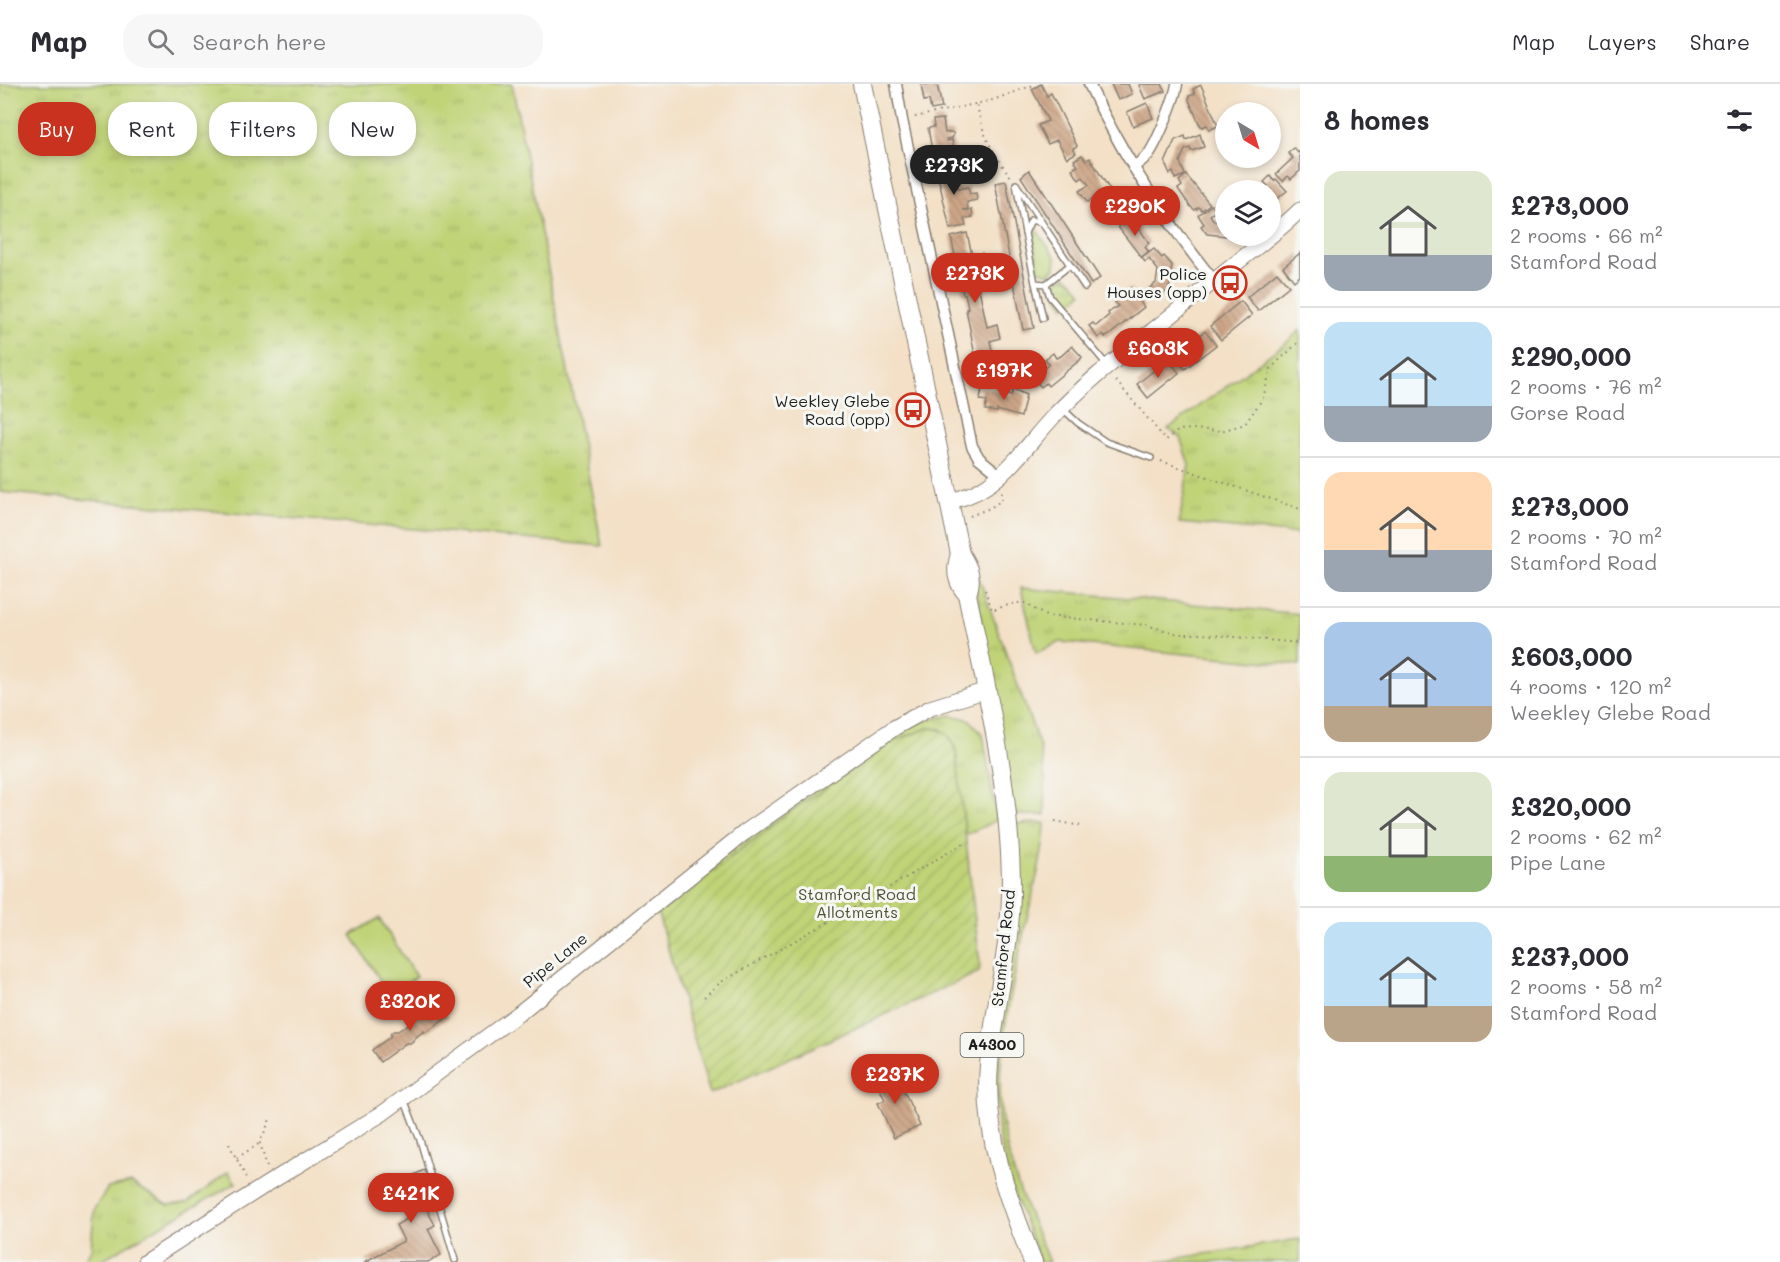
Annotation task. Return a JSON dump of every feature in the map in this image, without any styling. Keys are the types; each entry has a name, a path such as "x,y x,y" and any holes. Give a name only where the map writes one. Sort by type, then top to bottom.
{"main road":[{"name":"Stamford Road","path":"862,84 960,554 968,566 971,582 968,594 987,690 1006,810 1011,896 989,1067 989,1103 992,1137 1001,1172 1015,1217 1033,1262"}],"street":[{"path":"896,84 972,446 979,458 1001,476"},
{"path":"1089,84 1116,138 1159,208 1214,281"},
{"path":"1133,167 1142,161 1152,149 1174,97 1177,84"},
{"path":"949,501 977,492 1001,476 1062,408 1108,366 1300,210"},
{"name":"Pipe Lane","path":"145,1262 383,1113 518,1014 744,833 894,728 930,708 987,690"}],"lane":[{"path":"1016,184 1085,287"},
{"path":"1016,184 1043,318"},
{"path":"1025,233 1031,220 1042,223"},
{"path":"1035,283 1046,284 1070,265"},
{"path":"1046,284 1050,297 1108,366"},
{"path":"1062,408 1078,423 1106,442 1151,458"},
{"path":"404,1098 420,1140 455,1260"}],"path":[{"path":"909,118 977,105 1036,84"},
{"path":"977,105 982,131 1016,184"},
{"path":"1116,381 1166,440 1179,430 1221,431 1245,424 1263,398 1271,368 1300,341"},
{"path":"1151,458 1300,508"},
{"path":"967,518 1002,500"},
{"path":"992,610 1015,603 1024,603 1046,616 1146,625 1179,634 1300,643"},
{"path":"1055,821 1081,826"},
{"path":"704,997 721,982 966,842"},
{"path":"237,1158 260,1143 271,1117"},
{"path":"260,1143 266,1165"},
{"path":"229,1144 246,1177"}],"green space":[{"path":"0,84 512,84 602,546 0,492"},
{"path":"1036,230 1056,258 1055,268 1049,274 1039,270 1032,234"},
{"path":"1066,277 1074,282 1082,293 1065,307 1053,289 1058,280"},
{"path":"1300,330 1300,534 1179,523 1189,465 1180,437 1168,429 1287,342"},
{"path":"979,578 1040,747 1045,779 1045,815 1014,815 974,579"},
{"path":"1021,588 1300,614 1300,665 1060,642 1036,653"},
{"path":"951,715 970,720 983,735 997,820 965,835 953,741 941,729 928,728 896,740 787,814 658,914 656,909 785,811 902,730 924,721"},
{"name":"Stamford Road Allotments","path":"929,728 947,734 956,752 979,972 710,1094 658,914 787,814 896,740"},
{"path":"1045,823 1039,866 1007,1013 1000,1089 1001,1113 1008,1154 1049,1262 1040,1262 1012,1188 999,1138 996,1085 1016,824"},
{"path":"379,918 416,977 389,994 351,935"},
{"path":"228,1172 236,1183 98,1262 84,1262 91,1249 94,1209 108,1188 131,1183 168,1205 187,1203"},
{"path":"1300,1239 1300,1262 1154,1262"}],"building":[{"path":"921,84 937,84 942,108 931,110 929,100 924,101"},
{"path":"1041,84 1047,96 1051,93 1077,146 1073,148 1076,153 1067,158 1057,140 1048,144 1038,125 1048,121 1032,89"},
{"path":"1111,84 1128,84 1132,94 1118,100"},
{"path":"1162,84 1165,91 1145,99 1139,85"},
{"path":"1201,85 1215,119 1215,127 1209,130 1207,125 1202,127 1199,123 1189,100 1189,96 1195,94 1193,89"},
{"path":"1147,103 1153,118 1133,126 1127,112"},
{"path":"943,119 945,133 954,134 952,138 946,139 947,141 952,140 956,157 940,160 939,155 933,156 928,128 934,127 933,120"},
{"path":"1200,134 1204,147 1191,151 1190,148 1185,150 1180,162 1185,175 1175,179 1173,172 1170,174 1165,163 1175,140 1185,136 1186,140"},
{"path":"1294,148 1298,153 1300,151 1300,171 1291,179 1288,176 1283,181 1276,174 1293,158 1288,153"},
{"path":"1082,155 1086,160 1090,158 1121,208 1117,210 1120,216 1106,224 1101,217 1106,214 1096,197 1087,202 1079,191 1089,185 1083,177 1079,180 1072,169 1078,166 1074,160"},
{"path":"952,161 958,189 968,187 970,194 976,193 977,200 967,202 968,209 963,210 972,210 973,217 964,219 966,226 950,229 935,163"},
{"path":"1029,170 1100,278 1091,284 1021,177"},
{"path":"1186,175 1210,204 1202,210 1199,207 1195,210 1191,207 1178,189 1182,186 1179,181"},
{"path":"1006,181 1034,328 1023,330 995,183"},
{"path":"1281,184 1287,191 1281,196"},
{"path":"1212,205 1215,212 1210,215 1215,221 1215,235 1207,234 1201,226 1204,224 1198,215"},
{"path":"1126,221 1129,225 1133,221 1149,243 1145,247 1149,252 1141,257 1118,227"},
{"path":"967,233 972,255 982,253 984,260 985,267 975,269 987,327 997,324 1000,338 990,341 996,368 986,370 987,375 979,376 966,309 968,308 967,302 963,294 951,237"},
{"path":"1154,249 1172,265 1169,290 1160,296 1159,293 1152,299 1146,291 1156,283 1158,270 1149,259 1145,262 1142,258"},
{"path":"1300,253 1300,276 1294,281 1283,267"},
{"path":"1277,272 1289,286 1258,311 1247,297"},
{"path":"1130,288 1144,307 1108,336 1105,337 1103,334 1098,338 1089,326 1093,323 1096,326 1109,315 1108,313 1118,306 1114,301"},
{"path":"1241,301 1252,315 1221,340 1210,326"},
{"path":"1205,331 1216,345 1185,369 1174,355"},
{"path":"1072,346 1082,357 1080,360 1048,386 1046,383 1041,387 1033,378 1049,364 1045,359 1053,353 1056,358 1061,356"},
{"path":"1168,359 1179,373 1148,398 1137,384"},
{"path":"982,388 1008,392 1011,396 1013,389 1026,395 1021,417 997,410 997,412 985,410 987,401 980,400"},
{"path":"441,1007 448,1017 380,1062 372,1050 390,1037 391,1033 414,1020 412,1016 424,1008 429,1015"},
{"path":"884,1066 893,1083 899,1081 920,1126 894,1138 878,1103 885,1100 872,1072"},
{"path":"424,1170 428,1178 424,1181 427,1188 418,1193 435,1225 428,1229 441,1255 428,1262 364,1262 404,1241 396,1225 411,1217 399,1196 387,1202 380,1188 402,1177 404,1180"}],"place":[{"name":"Police Houses (opp)","path":"1230,283"},
{"name":"Weekley Glebe Road (opp)","path":"913,410"}]}
